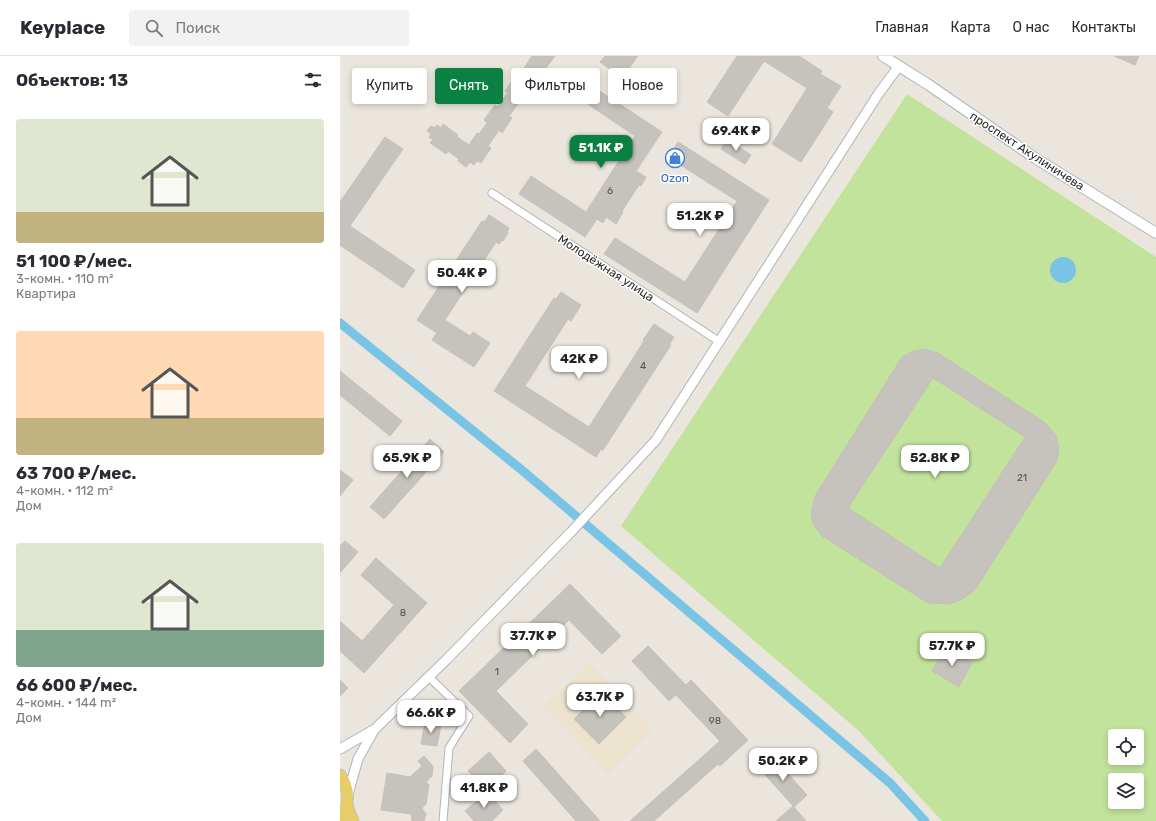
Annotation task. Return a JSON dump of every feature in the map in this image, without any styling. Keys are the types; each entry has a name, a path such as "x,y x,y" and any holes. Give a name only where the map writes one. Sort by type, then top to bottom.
{"main road":[{"name":"проспект Акулиничева","path":"883,56 1035,158 1156,233"},
{"path":"340,775 343,779 348,794 347,806 340,820"},
{"path":"347,806 353,821"}],"street":[{"path":"340,749 374,729 429,677 571,532 656,440 879,93 898,66"},
{"name":"Молодёжная улица","path":"492,193 720,342"},
{"path":"429,677 469,716 449,748 443,821"},
{"path":"348,794 358,760 374,729"}],"shaded area":[{"path":"590,663 654,730 608,774 543,707"}],"green space":[{"path":"907,94 1156,257 1156,821 942,821 859,731 621,526"}],"water":[{"path":"1063,257 1072,261 1076,270 1072,279 1063,283 1054,279 1050,270 1054,261"}],"building":[{"path":"532,56 555,56 546,68 524,68"},
{"path":"605,56 638,56 629,68 608,68 600,62"},
{"path":"737,56 799,56 822,71 820,74 841,86 827,108 833,112 801,162 772,144 807,88 764,61 728,116 707,102"},
{"path":"1114,56 1139,56 1135,65"},
{"path":"511,82 511,104 518,104 509,116 512,118 502,133 499,130 488,146 491,148 481,163 477,161 474,165 470,162 466,167 458,161 459,159 448,151 446,154 430,143 433,140 429,137 431,134 427,131 431,126 435,128 437,125 441,128 443,124 458,135 457,137 469,145 477,133 479,134 487,123 484,120 495,105 498,107 500,104 503,104 503,100 508,92 505,91"},
{"path":"600,91 608,96 608,104 619,104 662,132 636,171 646,177 622,211 623,212 616,224 606,217 603,223 597,219 585,237 519,194 531,176 586,212 635,136 588,104 600,104"},
{"path":"385,137 403,149 350,226 415,270 403,288 340,245 340,202"},
{"path":"727,139 751,155 745,164 721,149"},
{"path":"678,142 769,200 697,313 604,254 615,238 685,282 737,201 668,157"},
{"path":"489,215 509,228 508,233 499,244 496,242 445,320 470,336 473,332 490,343 474,367 432,340 437,333 417,320 482,221 484,222"},
{"path":"561,292 581,305 571,321 568,319 525,386 589,427 654,324 674,337 669,345 671,345 603,450 601,449 596,457 494,391 554,298 556,299"},
{"path":"925,349 938,353 1044,422 1056,435 1059,448 1057,461 975,590 964,598 950,604 928,603 822,536 813,524 811,512 815,496 902,357 913,351","holes":["933,378 1025,437 940,568 848,508"]},
{"path":"340,371 402,421 390,436 340,395"},
{"path":"430,439 444,452 384,519 370,507"},
{"path":"340,470 353,480 340,496"},
{"path":"345,541 358,552 340,573 340,546"},
{"path":"376,558 427,603 364,673 340,651 340,621 362,641 394,605 361,575"},
{"path":"570,584 621,636 602,654 569,620 496,691 528,724 510,743 459,691"},
{"path":"648,646 686,685 691,680 748,740 720,766 718,764 654,821 630,821 720,741 676,695 669,701 632,661"},
{"path":"946,647 972,663 959,687 932,671"},
{"path":"340,680 348,688 340,696"},
{"path":"601,692 626,717 599,744 574,719"},
{"path":"425,722 441,725 437,746 421,744"},
{"path":"536,749 600,821 576,821 523,761"},
{"path":"489,752 506,771 486,790 468,771"},
{"path":"424,756 433,766 432,776 426,782 429,785 426,804 422,808 426,814 424,821 412,821 411,814 381,810 387,773 410,777 422,766 418,761"},
{"path":"772,756 807,795 794,807 759,768"},
{"path":"487,792 503,810 492,821 474,821 465,811"},
{"path":"793,806 806,821 776,821"}],"waterway":[{"path":"340,323 523,471 890,783 925,821"}],"place":[{"name":"Ozon","path":"675,158"}]}
